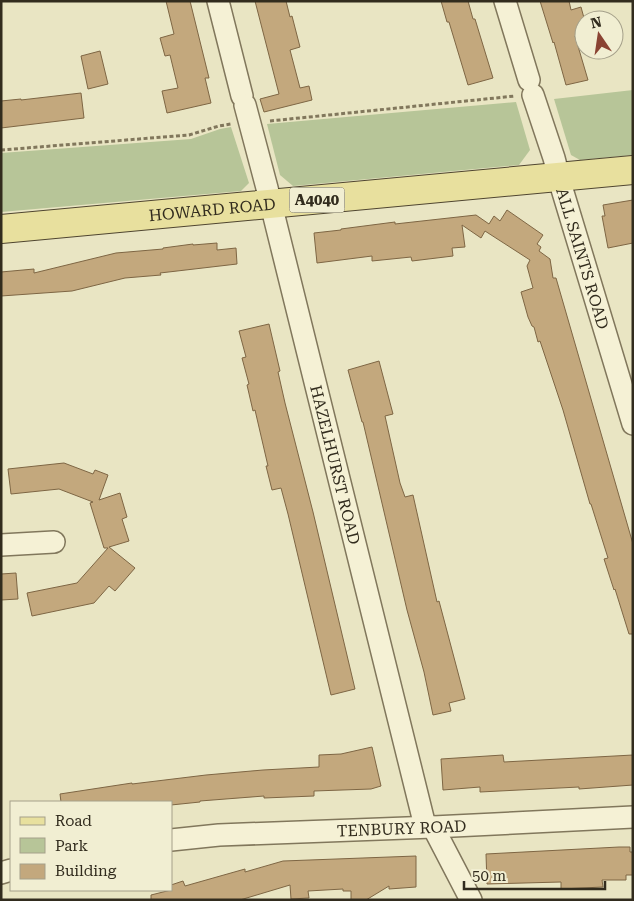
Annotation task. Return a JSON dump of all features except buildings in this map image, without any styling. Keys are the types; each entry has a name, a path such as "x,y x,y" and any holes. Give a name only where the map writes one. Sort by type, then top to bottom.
{"main road":[{"name":"HOWARD ROAD","path":"1,229 633,170"}],"street":[{"name":"HAZELHURST ROAD","path":"218,1 429,826 471,900"},
{"name":"ALL SAINTS ROAD","path":"505,1 633,424"},
{"path":"1,545 54,542"},
{"name":"TENBURY ROAD","path":"172,840 219,835 633,816"}],"green space":[{"path":"633,90 633,155 580,160 571,155 554,99"},
{"path":"516,102 530,150 519,165 293,186 280,175 267,124"},
{"path":"231,127 249,183 241,191 1,212 1,153 191,139"}]}
